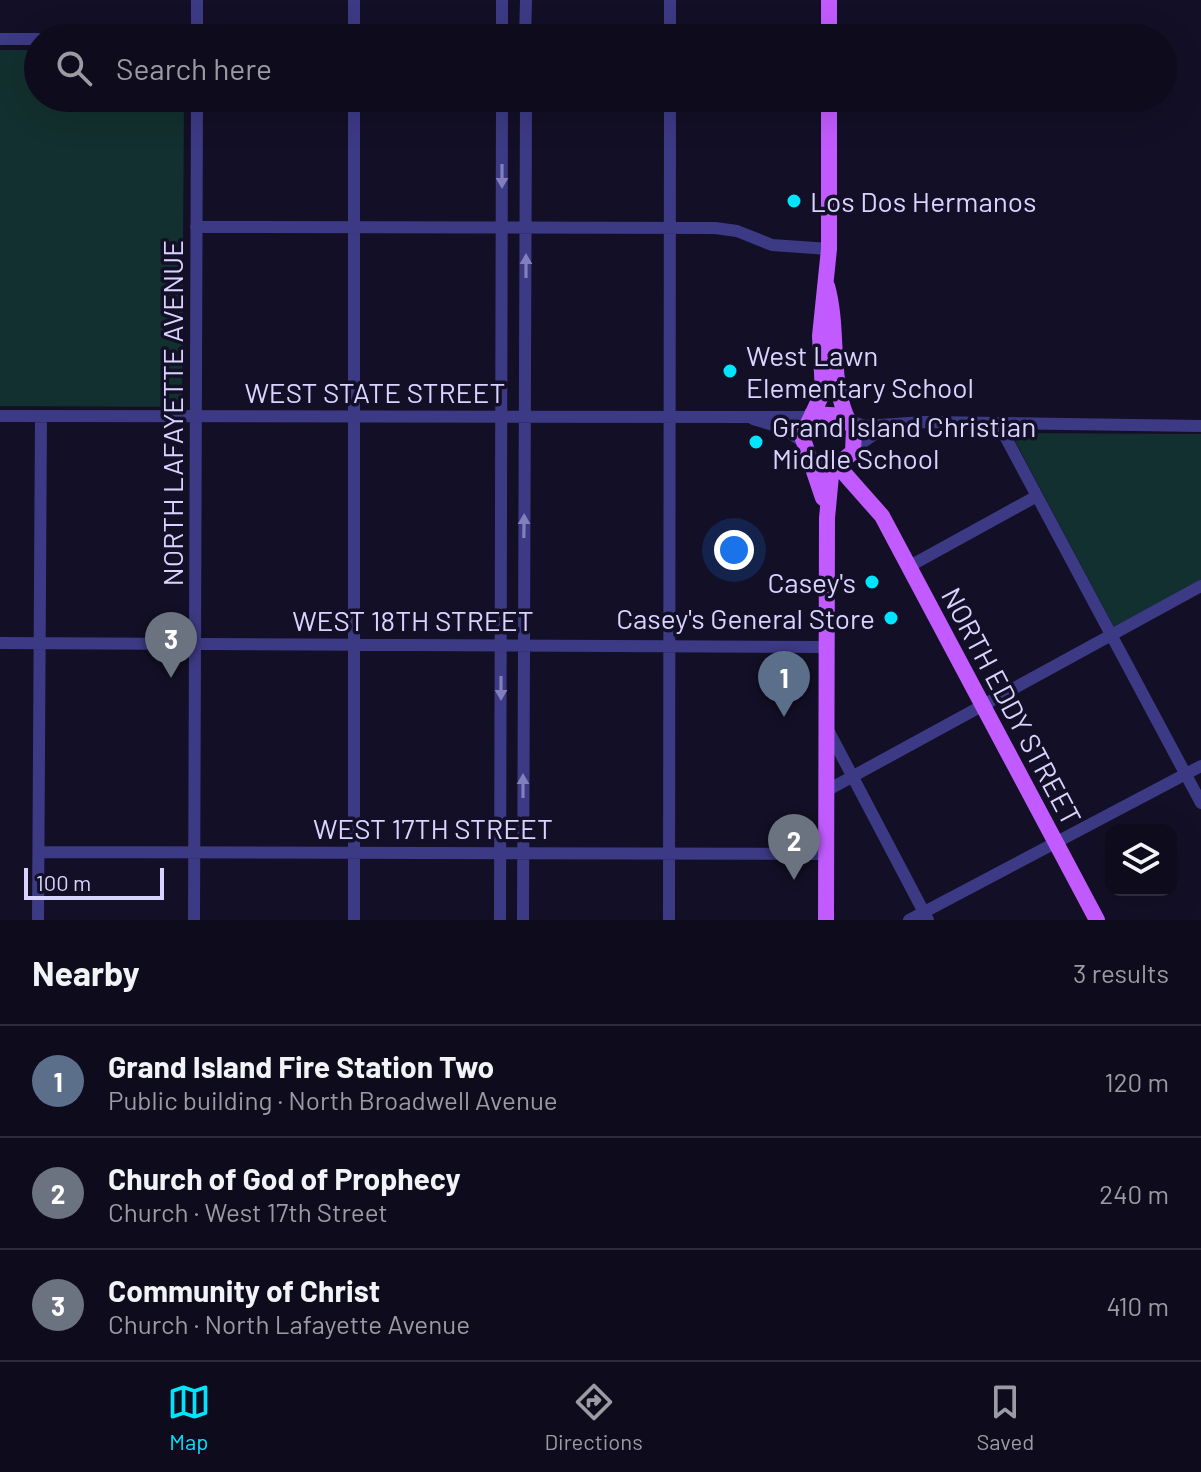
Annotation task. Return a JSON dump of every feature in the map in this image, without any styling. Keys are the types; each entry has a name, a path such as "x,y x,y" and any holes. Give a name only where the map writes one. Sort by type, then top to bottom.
{"main road":[{"path":"829,0 829,24"},
{"path":"827,518 805,448 810,415 823,392 821,306 827,285 829,249 829,112"},
{"path":"826,920 827,518 834,464 854,449 848,418 835,384 833,305 827,285"},
{"path":"810,415 848,418"},
{"path":"805,448 818,461 834,464"},
{"name":"NORTH EDDY STREET","path":"854,449 858,468 880,500 882,516"},
{"name":"NORTH EDDY STREET","path":"834,464 882,516 1097,920"}],"street":[{"path":"197,0 197,24"},
{"path":"354,0 354,24"},
{"path":"502,0 502,24"},
{"path":"525,24 526,0"},
{"path":"670,0 670,24"},
{"path":"0,39 24,39"},
{"name":"NORTH LAFAYETTE AVENUE","path":"194,920 197,112"},
{"path":"354,112 354,920"},
{"path":"500,920 502,112"},
{"path":"523,920 526,112"},
{"path":"669,920 670,112"},
{"path":"196,227 669,227 725,229 772,245 829,249"},
{"name":"WEST STATE STREET","path":"0,416 750,419 810,415"},
{"path":"38,920 41,416"},
{"path":"848,418 865,426 907,423 1201,426"},
{"name":"WEST STATE STREET","path":"750,419 783,428 805,448"},
{"path":"998,423 1201,803"},
{"path":"854,449 886,426"},
{"path":"908,567 1037,496"},
{"path":"826,791 1201,586"},
{"name":"WEST 18TH STREET","path":"0,643 827,647"},
{"path":"826,726 926,916"},
{"path":"909,920 926,916 1201,766"},
{"name":"WEST 17TH STREET","path":"39,852 826,854"}],"green space":[{"path":"0,50 24,50 24,112 184,112 182,407 0,406"},
{"path":"1021,433 1201,434 1201,580 1114,627 1015,441"}],"place":[{"name":"Los Dos Hermanos","path":"794,201"},
{"name":"West Lawn Elementary School","path":"730,371"},
{"name":"Grand Island Christian Middle School","path":"756,442"},
{"name":"Casey's","path":"872,582"},
{"name":"Casey's General Store","path":"891,618"},
{"name":"Community of Christ","path":"171,678"},
{"name":"Grand Island Fire Station Two","path":"784,717"},
{"name":"Church of God of Prophecy","path":"794,880"}]}
